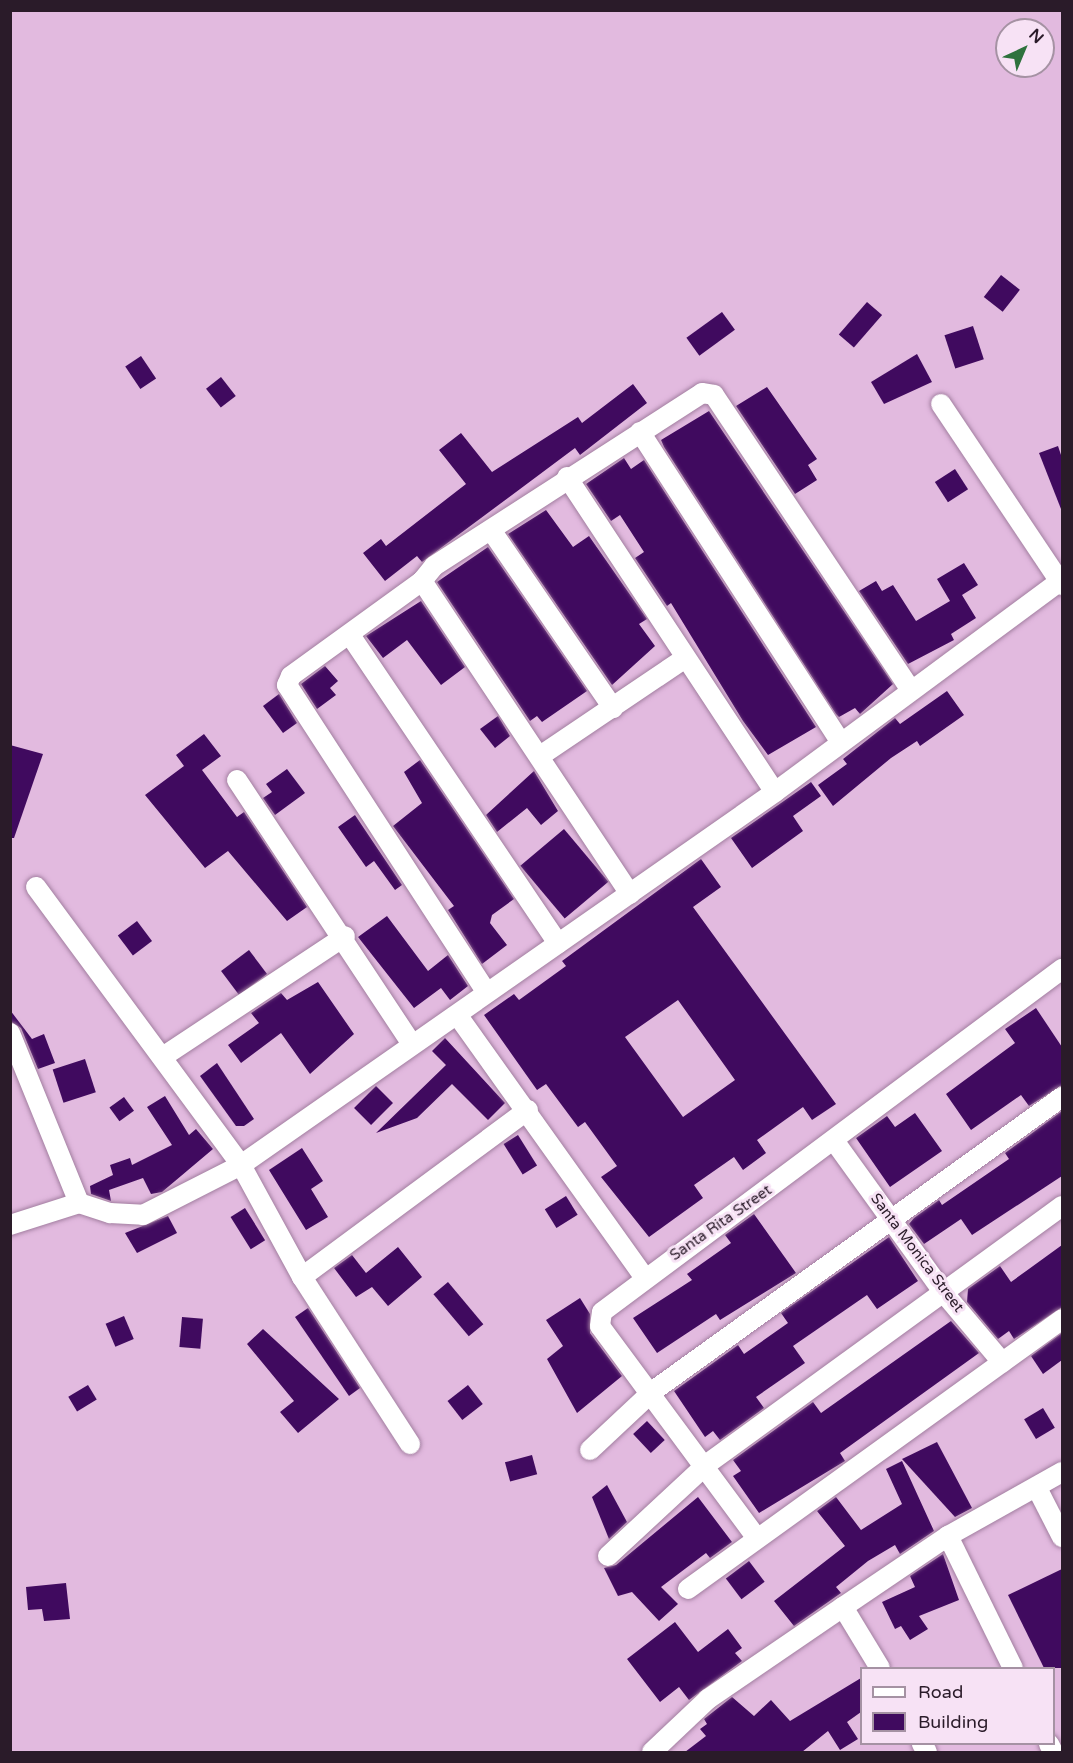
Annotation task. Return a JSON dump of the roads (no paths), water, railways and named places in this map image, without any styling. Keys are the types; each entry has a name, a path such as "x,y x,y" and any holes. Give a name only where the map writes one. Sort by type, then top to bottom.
{"street":[{"path":"486,991 287,685 291,676 422,581 434,566 567,477 702,393 726,405 911,690"},
{"path":"10,1225 79,1203 110,1214 142,1215 241,1165 412,1044 458,1016 486,991 775,792 911,690 1062,582 941,404"},
{"path":"640,432 841,743"},
{"path":"567,477 684,659 775,792"},
{"path":"491,530 613,708"},
{"path":"422,581 630,894"},
{"path":"350,635 558,943"},
{"path":"540,756 684,659"},
{"path":"237,780 345,936 412,1044"},
{"path":"36,887 164,1056 241,1165 302,1277 410,1444"},
{"path":"164,1056 345,936"},
{"name":"Santa Rita Street","path":"756,1537 707,1464 598,1320 644,1277 835,1142 1062,969"},
{"path":"458,1016 528,1110 644,1277"},
{"path":"10,1033 79,1203"},
{"path":"590,1450 653,1391 1062,1097"},
{"path":"302,1277 528,1110"},
{"name":"Santa Monica Street","path":"835,1142 943,1292 1002,1362"},
{"path":"608,1556 707,1464 1062,1206"},
{"path":"688,1589 756,1537 1062,1319"},
{"path":"652,1752 708,1700 843,1607 948,1536 1038,1490 1062,1472"},
{"path":"1038,1490 1062,1537"},
{"path":"948,1536 1013,1667"},
{"path":"843,1607 879,1667"}]}
